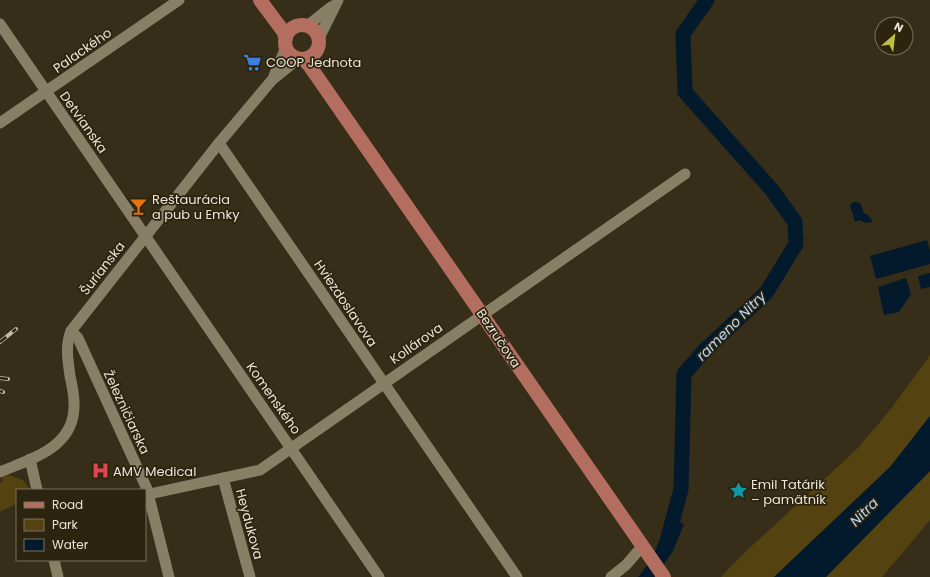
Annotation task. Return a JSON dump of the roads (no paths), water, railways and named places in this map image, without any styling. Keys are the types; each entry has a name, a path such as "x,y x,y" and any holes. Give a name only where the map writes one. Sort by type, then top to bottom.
{"main road":[{"name":"Bezručova","path":"260,0 283,31 291,54 309,65 483,314 643,552 663,577"},
{"name":"Bezručova","path":"266,0 283,16 315,31 333,100"},
{"path":"286,42 290,30 303,26"},
{"path":"301,59 311,57 318,44"}],"street":[{"name":"Palackého","path":"0,123 179,0"},
{"path":"303,26 336,2"},
{"path":"318,44 336,2"},
{"name":"Detvianska","path":"0,24 145,235"},
{"name":"Šurianska","path":"272,80 286,42"},
{"name":"Šurianska","path":"0,472 50,450 58,444 66,434 73,420 74,403 67,351 71,331 145,235 272,80 301,59"},
{"name":"Hviezdoslavova","path":"219,143 517,577"},
{"name":"Kollárova","path":"146,495 260,470 685,174"},
{"name":"Komenského","path":"145,235 379,577"},
{"name":"Železničiarska","path":"71,331 78,338 147,488 146,495 169,577"},
{"path":"30,459 37,489"},
{"name":"Heydukova","path":"223,478 250,577"},
{"path":"611,577 643,552"},
{"path":"54,561 58,577"}],"water":[{"path":"853,202 860,203 864,213 869,216 873,222 866,223 859,220 855,222 850,206"},
{"path":"927,240 930,252 930,264 876,279 870,256"},
{"path":"930,273 930,287 921,289 918,276"},
{"path":"906,278 911,294 899,312 884,315 878,287"},
{"name":"Nitra","path":"930,416 930,471 826,577 774,577 890,467"},
{"path":"666,516 684,524 672,553 654,577 638,577 653,556 662,533"}],"waterway":[{"name":"rameno Nitry","path":"668,538 681,489 684,374 705,350 766,293 796,244 795,222 772,190 685,92 683,34 707,0"}],"railway":[{"path":"0,342 16,329"},
{"path":"0,378 8,379"}],"place":[{"name":"COOP Jednota","path":"253,62"},
{"name":"Reštaurácia a pub u Emky","path":"139,206"},
{"name":"AMV Medical","path":"100,471"},
{"name":"Emil Tatárik – pamätník","path":"738,491"}]}
